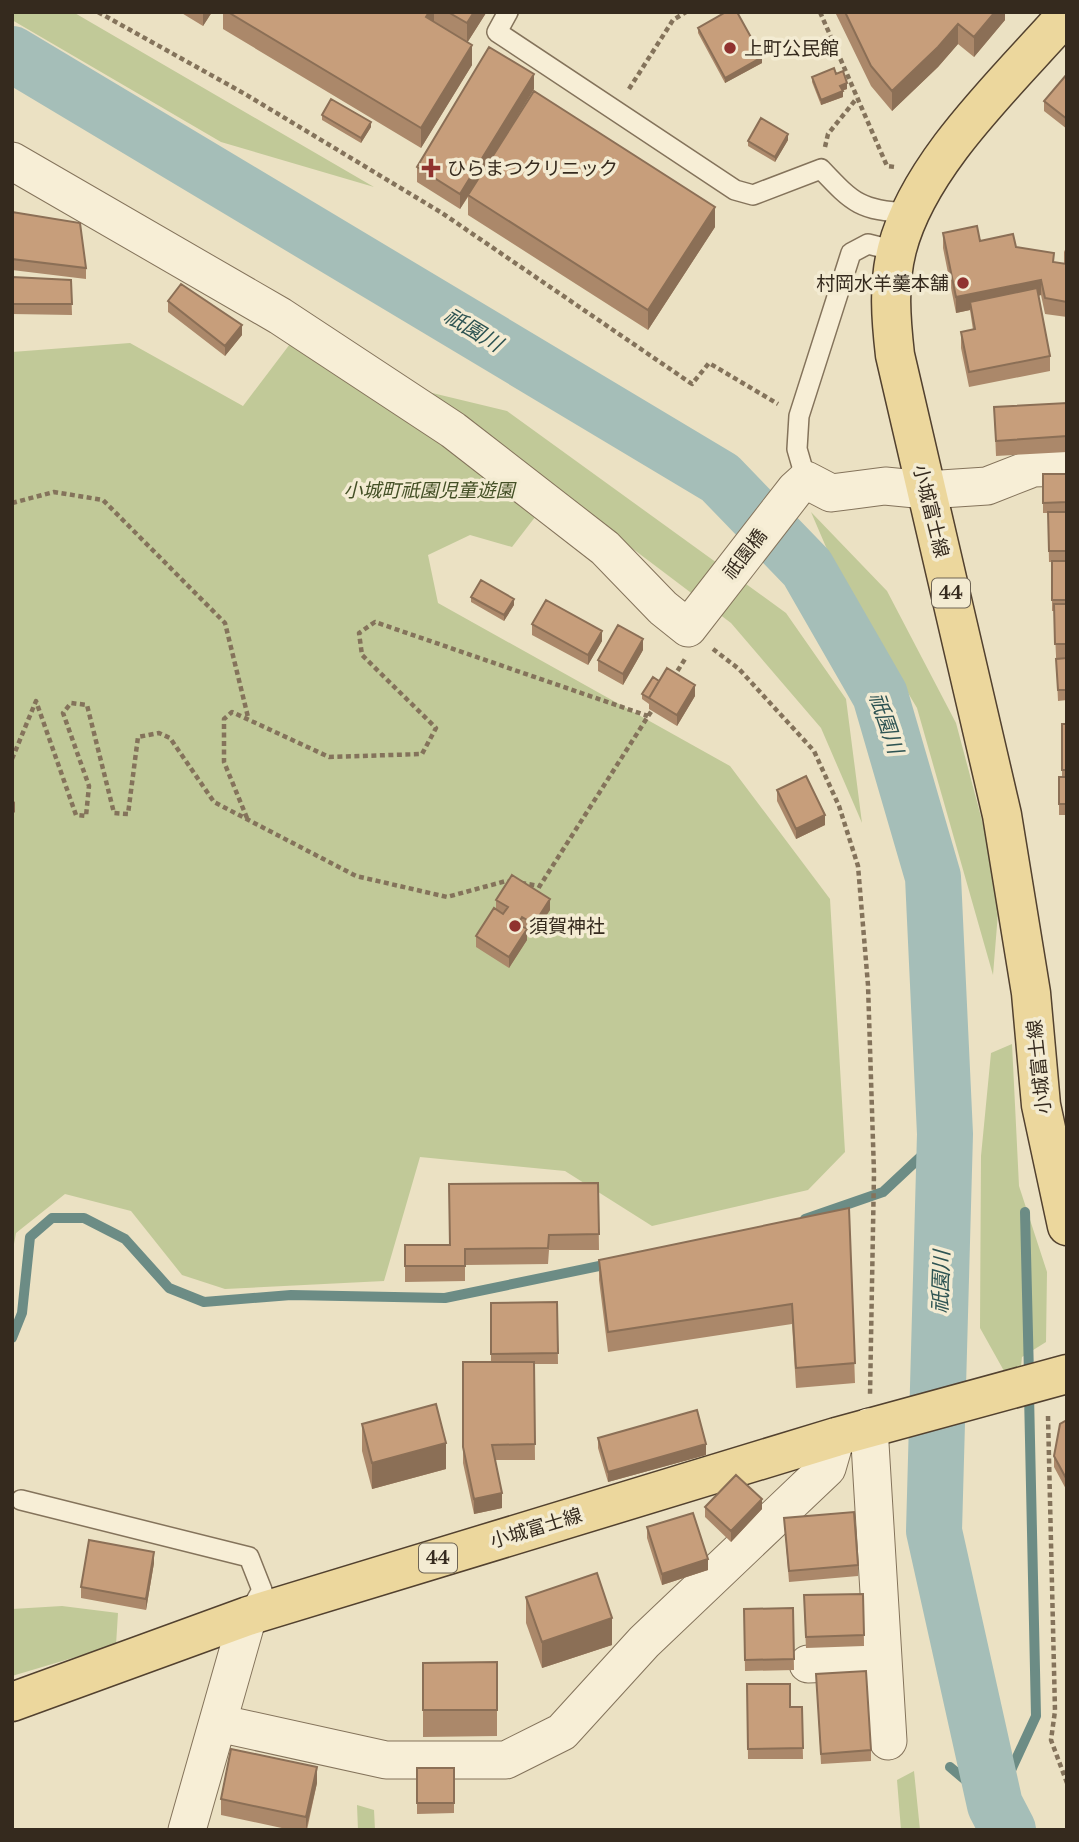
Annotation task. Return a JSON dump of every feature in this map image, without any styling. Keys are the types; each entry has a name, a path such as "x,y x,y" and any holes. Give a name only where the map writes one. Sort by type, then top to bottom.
{"main road":[{"name":"小城富士線","path":"1067,14 931,170 909,213 896,251 890,303 895,355 1002,815 1031,993 1041,1105 1067,1226"},
{"name":"小城富士線","path":"12,1702 247,1616 852,1432 1059,1376"}],"street":[{"path":"12,161 279,316 453,430 605,548 663,608 692,623"},
{"path":"800,485 831,493 885,486 926,490 987,486 1033,468 1067,467"},
{"name":"祇園橋","path":"692,623 800,485"},
{"path":"852,1432 883,1661 888,1741"},
{"path":"218,1723 386,1760 506,1760 562,1732 644,1642 827,1468 852,1432"},
{"path":"187,1830 247,1616"},
{"path":"808,1664 883,1661"}],"lane":[{"path":"508,12 497,32 736,190 752,195 821,169 852,201 876,211 909,213"},
{"path":"800,485 797,449 799,416 851,253 868,244 896,251"},
{"path":"21,1500 249,1557 262,1590 247,1616"}],"path":[{"path":"98,12 245,94 442,213 692,384 709,363 799,416"},
{"path":"616,111 673,20 686,12"},
{"path":"820,12 887,166 896,167"},
{"path":"821,169 828,134 857,97"},
{"path":"12,502 54,492 103,499 225,623 248,718"},
{"path":"248,820 224,762 223,719 232,712 329,757 422,754 436,728 362,655 359,633 375,622 648,716"},
{"path":"692,623 739,669 814,751 839,806 858,866 868,985 874,1207 852,1432"},
{"path":"12,759 36,701 76,816 86,816 89,786 64,713 71,703 87,705 114,813 128,814 138,737 159,733 170,738 214,802 356,876 447,897 506,881 540,886"},
{"path":"534,895 654,707"},
{"path":"1059,1376 1046,1431 1055,1711 1051,1740 1067,1783"}],"green space":[{"path":"12,12 73,12 374,187 221,142 12,20"},
{"name":"小城町祇園児童遊園","path":"293,340 542,508 512,547 470,535 428,555 438,603 730,766 830,899 845,1152 808,1190 652,1226 565,1171 420,1157 384,1281 225,1289 182,1275 131,1211 65,1194 16,1233 12,1255 12,352 130,343 243,406"},
{"path":"424,391 507,411 786,613 846,699 862,823 821,728 731,623"},
{"path":"811,512 887,591 956,723 1000,888 993,975 917,708 838,575"},
{"path":"1012,1044 1019,1186 1047,1272 1046,1342 1022,1357 1018,1396 980,1328 981,1156 991,1053"},
{"path":"62,1606 118,1613 116,1645 12,1676 12,1609"},
{"path":"914,1771 920,1830 901,1830 897,1780"},
{"path":"357,1805 374,1810 375,1830 358,1830"}],"building":[{"path":"228,12 429,12 426,17 472,45 421,128"},
{"path":"448,12 474,12 467,23"},
{"name":"上町公民館","path":"726,12 737,12 762,57 725,78 698,28"},
{"path":"845,12 995,12 974,37 958,24 892,91 871,66"},
{"path":"489,47 534,74 460,194 417,167"},
{"path":"834,68 836,74 843,71 847,83 840,86 843,91 821,100 812,77"},
{"path":"1067,74 1067,119 1044,101"},
{"path":"534,91 715,207 648,310 468,195"},
{"path":"331,99 371,122 361,138 322,115"},
{"path":"761,118 788,134 775,157 748,141"},
{"path":"12,212 80,223 86,268 12,259"},
{"path":"977,226 980,241 1013,234 1016,247 1054,253 1053,262 1067,264 1067,302 1045,298 1041,280 956,297 943,233"},
{"path":"12,277 71,280 72,304 12,304"},
{"path":"181,284 242,325 225,346 168,301"},
{"path":"1037,288 1050,356 969,372 961,332 975,329 970,302"},
{"path":"1067,403 1067,436 996,441 994,407"},
{"path":"1043,474 1067,474 1067,502 1043,503"},
{"path":"1048,512 1067,512 1067,551 1049,551"},
{"path":"1052,561 1067,561 1067,600 1052,600"},
{"path":"481,580 514,599 504,615 471,597"},
{"path":"546,600 602,631 588,655 532,624"},
{"path":"1054,604 1067,604 1067,644 1055,644"},
{"path":"618,625 643,639 623,674 598,660"},
{"path":"1067,658 1067,690 1058,690 1056,659"},
{"path":"667,668 695,685 677,715 649,698"},
{"path":"653,677 659,681 649,698 642,694"},
{"path":"1062,724 1067,724 1067,770 1062,770"},
{"path":"806,776 825,815 796,829 777,790"},
{"path":"1059,777 1067,777 1067,804 1059,804"},
{"name":"須賀神社","path":"512,875 550,899 534,924 522,917 518,924 527,929 509,957 476,936 494,908 503,914 508,907 496,900"},
{"path":"598,1183 599,1234 549,1235 548,1248 465,1249 465,1266 405,1266 405,1245 450,1245 449,1184"},
{"path":"849,1208 855,1363 796,1368 792,1304 608,1332 599,1260"},
{"path":"557,1302 558,1353 491,1354 491,1303"},
{"path":"463,1362 534,1362 535,1444 492,1445 502,1493 474,1499 463,1447"},
{"path":"436,1404 446,1443 372,1463 362,1424"},
{"path":"697,1410 706,1444 608,1472 598,1438"},
{"path":"1067,1420 1067,1480 1054,1456 1060,1424"},
{"path":"736,1475 762,1499 731,1531 705,1507"},
{"path":"854,1512 858,1565 789,1571 784,1518"},
{"path":"693,1513 708,1559 662,1574 647,1527"},
{"path":"89,1540 154,1552 146,1599 81,1587"},
{"path":"597,1573 612,1618 542,1642 526,1597"},
{"path":"863,1594 864,1635 806,1637 804,1595"},
{"path":"793,1608 794,1659 745,1660 744,1609"},
{"path":"497,1662 497,1710 423,1710 423,1663"},
{"path":"866,1671 871,1750 821,1754 816,1674"},
{"path":"747,1684 790,1684 790,1707 802,1707 803,1748 748,1749"},
{"path":"231,1749 317,1767 306,1817 221,1799"},
{"path":"417,1768 454,1768 454,1803 417,1803"}],"waterway":[{"name":"祇園川","path":"12,54 720,478 807,568 880,695 933,877 945,1134 934,1531 995,1805 1008,1830"},
{"path":"805,1219 883,1192 945,1134"},
{"path":"1025,1212 1029,1375"},
{"path":"12,1338 22,1313 30,1237 52,1218 84,1218 125,1239 169,1288 204,1302 291,1295 445,1298 609,1264"},
{"path":"950,1767 995,1805 1036,1716 1029,1394"},
{"path":"990,1830 995,1805"}],"place":[{"name":"上町公民館","path":"730,48"},
{"name":"ひらまつクリニック","path":"431,168"},
{"name":"村岡水羊羹本舗","path":"963,283"},
{"name":"須賀神社","path":"515,926"}]}
